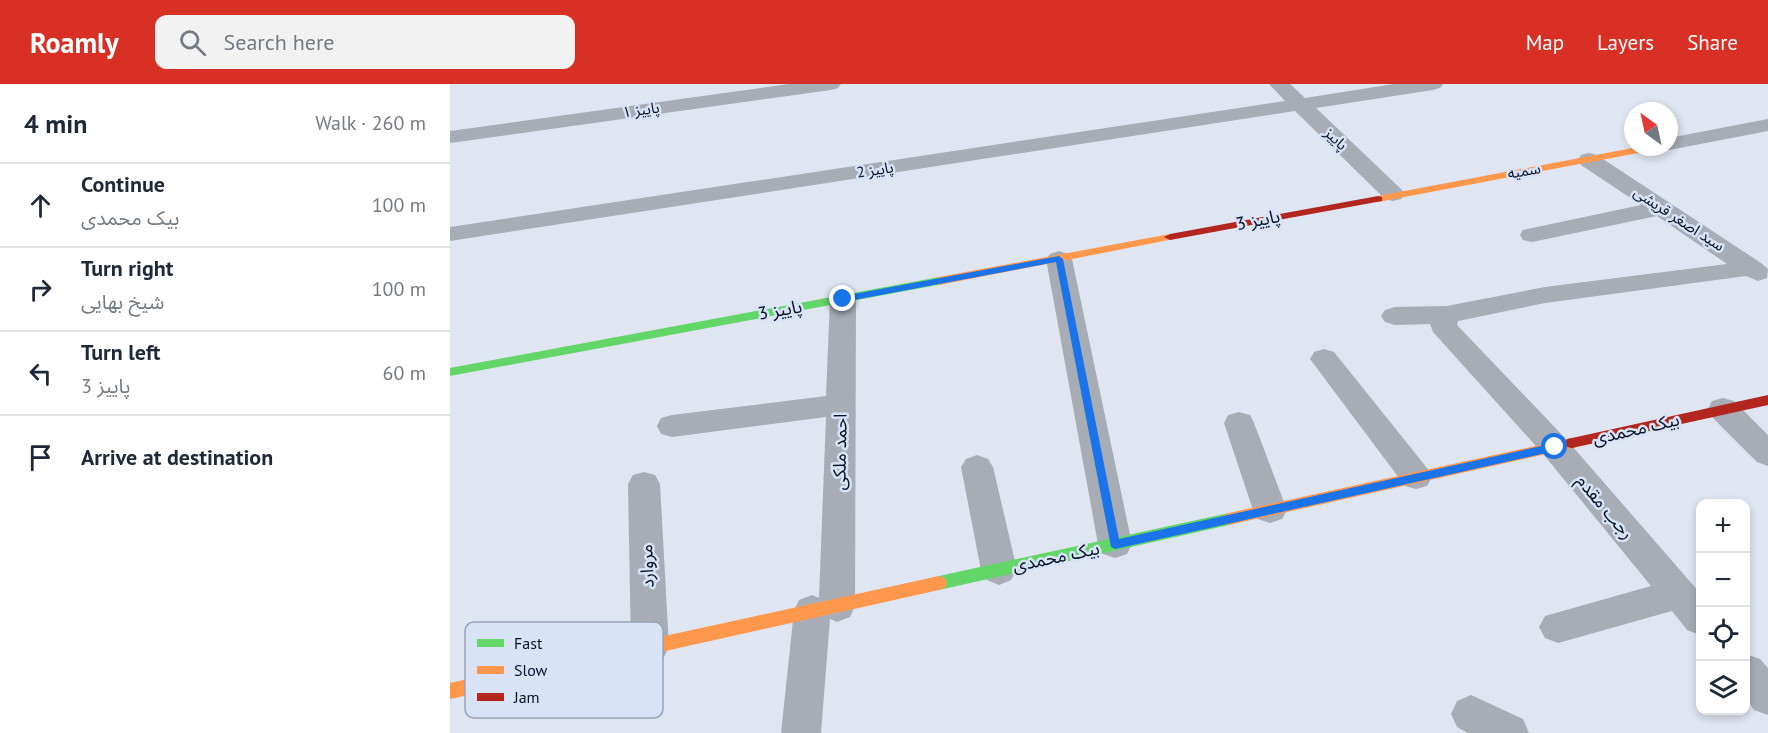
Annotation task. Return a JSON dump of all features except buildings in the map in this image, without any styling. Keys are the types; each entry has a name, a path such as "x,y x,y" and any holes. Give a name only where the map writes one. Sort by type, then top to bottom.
{"street":[{"name":"پاییز ۱","path":"450,137 831,84"},
{"name":"پاییز","path":"1280,84 1393,194"},
{"name":"پاییز 2","path":"450,234 1433,84"},
{"path":"1678,142 1768,125"},
{"name":"سمیه","path":"1393,194 1624,153"},
{"name":"سید اصغر قریشی","path":"1589,160 1760,275"},
{"name":"پاییز 3","path":"450,372 1059,259 1393,194"},
{"path":"1532,235 1662,208"},
{"path":"1059,259 1115,544"},
{"path":"1395,316 1447,315 1545,295 1760,275"},
{"name":"احمد ملکی","path":"801,733 824,608 841,405 843,299"},
{"name":"رجب مقدم","path":"1447,315 1443,326 1555,447 1690,606"},
{"path":"1324,359 1416,477"},
{"name":"بیک محمدی","path":"663,644 1768,399"},
{"path":"672,426 841,405"},
{"path":"1722,410 1768,453"},
{"path":"1239,423 1270,510"},
{"path":"977,467 999,570"},
{"name":"مروارد","path":"644,484 649,622"},
{"path":"1558,627 1690,606"},
{"path":"1750,676 1768,697"},
{"name":"بیک محمدی","path":"450,691 465,688"},
{"path":"1471,714 1509,733"}],"traffic: fast":[{"path":"450,372 939,281"},
{"path":"939,583 1229,519"}],"traffic: slow":[{"path":"1378,199 1624,153"},
{"path":"939,281 1170,237"},
{"path":"1229,519 1572,443"},
{"path":"663,644 939,583"},
{"path":"450,691 465,688"}],"traffic: jam":[{"path":"1170,237 1378,199"},
{"path":"1572,443 1768,400"}],"route":[{"path":"843,299 1059,259 1115,544 1555,447"}]}
